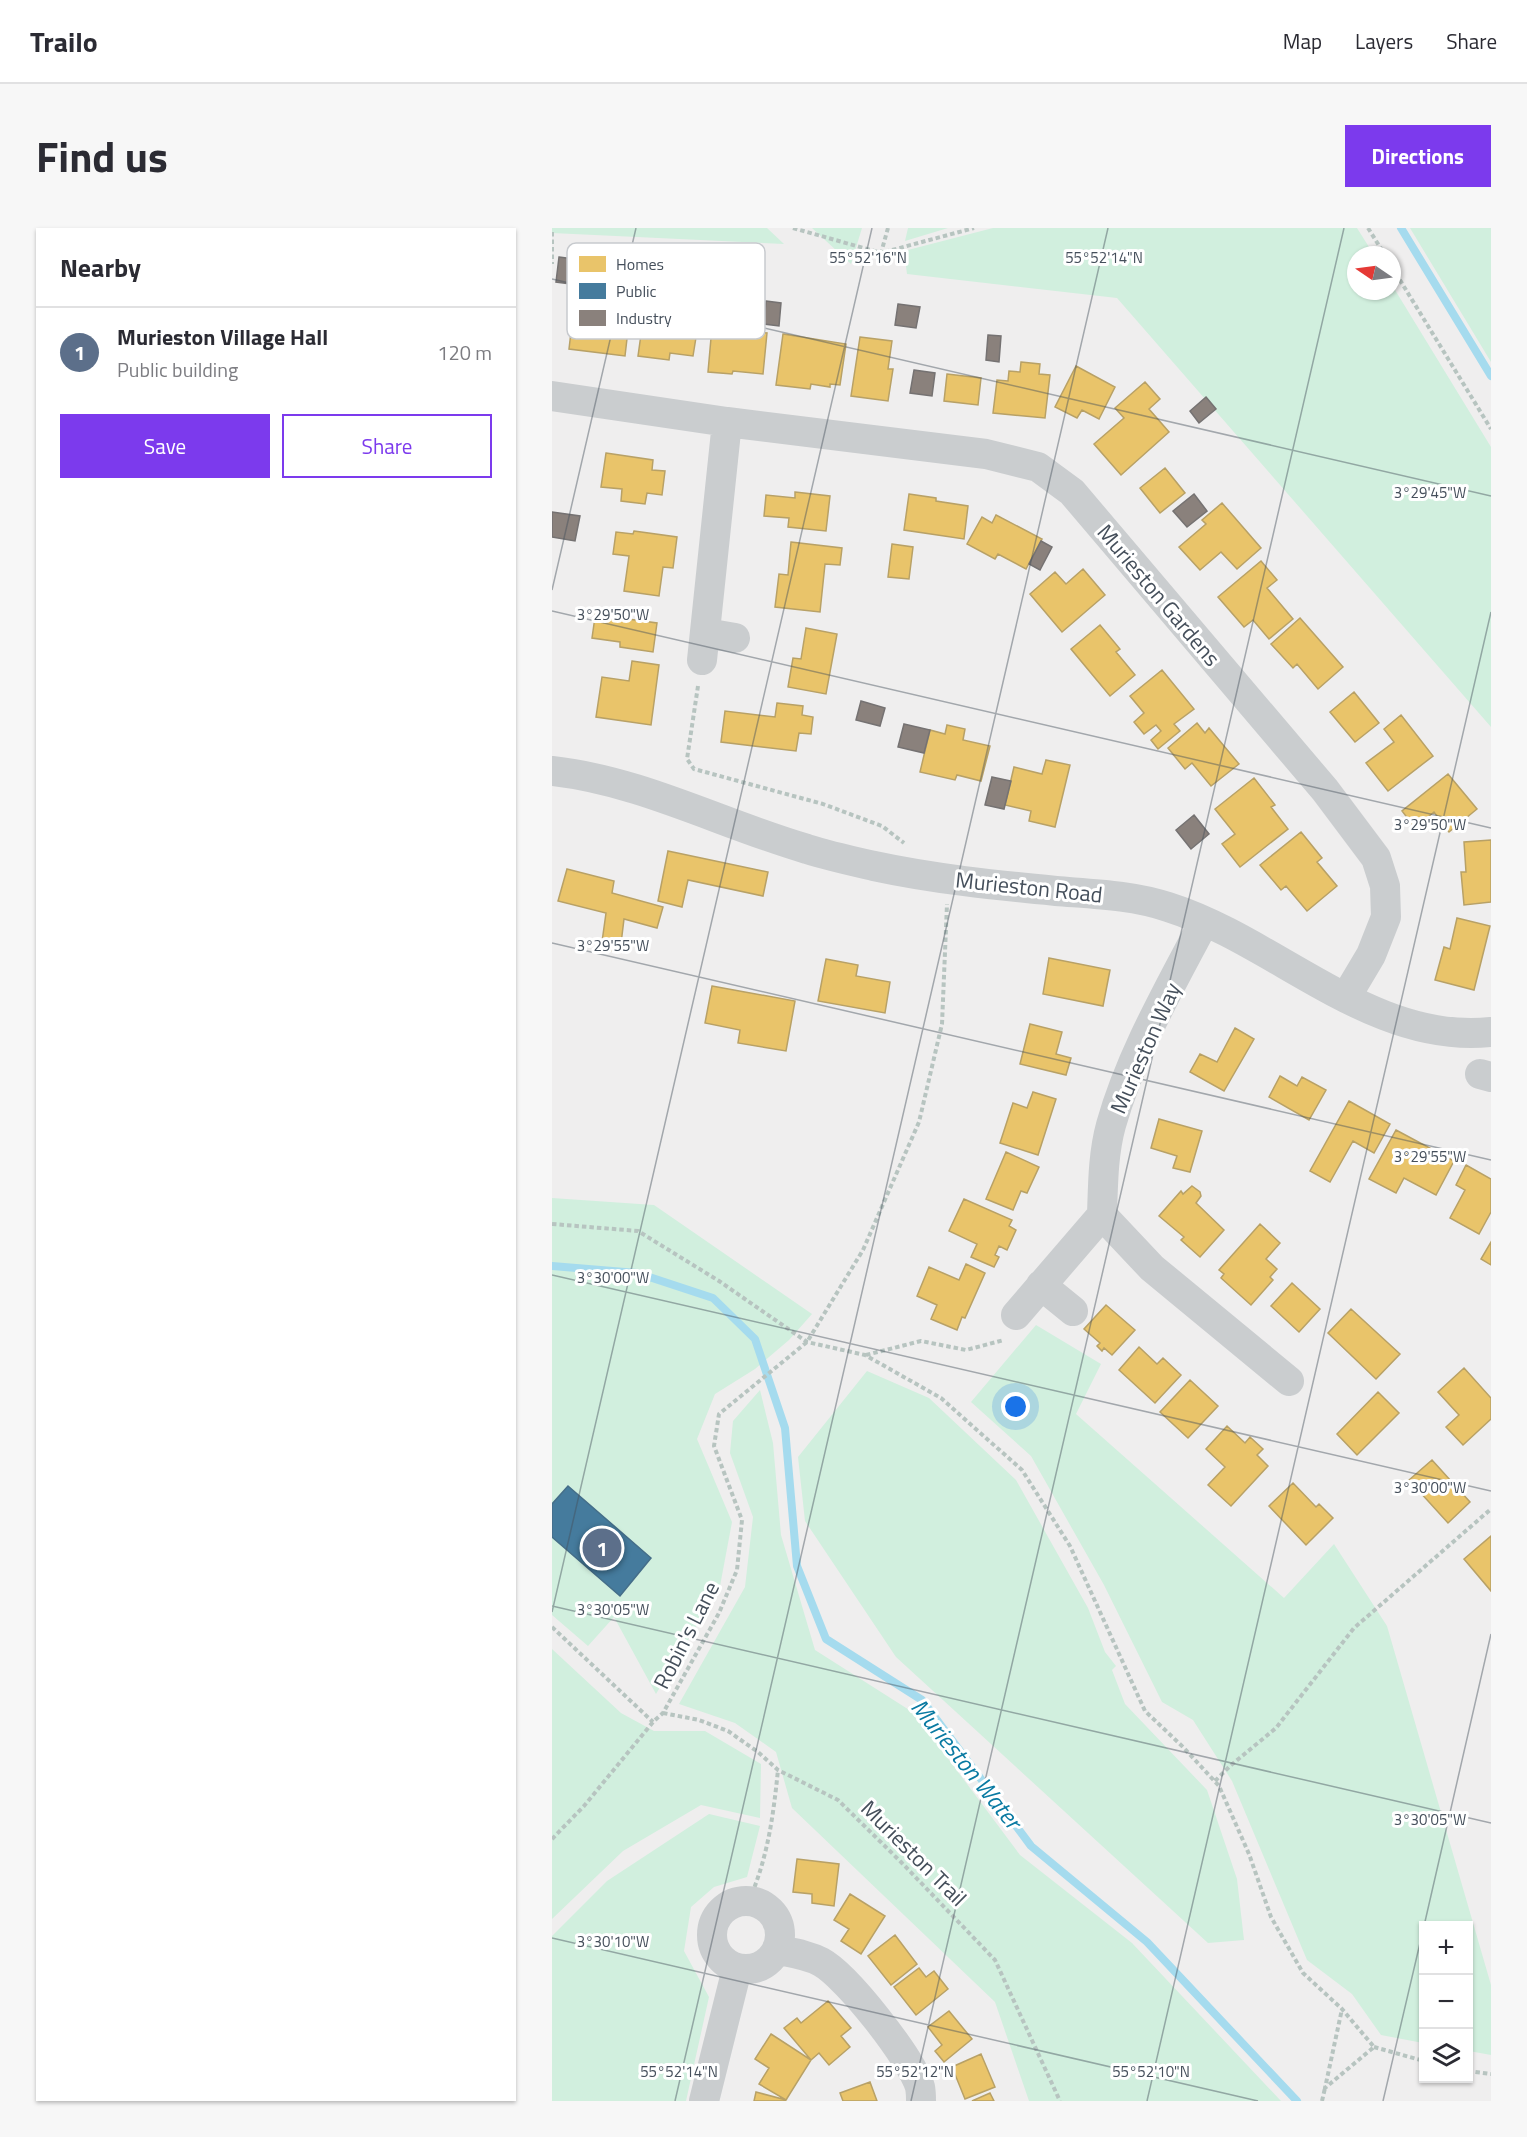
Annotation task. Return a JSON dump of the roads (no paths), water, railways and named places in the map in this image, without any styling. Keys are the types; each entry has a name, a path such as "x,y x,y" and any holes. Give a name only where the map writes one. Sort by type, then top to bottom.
{"street":[{"name":"Murieston Gardens","path":"552,396 728,422 986,454 1038,467 1072,492 1325,790 1376,858 1385,886 1386,917 1371,954 1346,997"},
{"path":"728,422 704,646 735,638"},
{"name":"Murieston Road","path":"552,771 579,774 650,792 806,849 875,866 946,879 1125,897 1168,907 1267,953 1346,997 1405,1024 1436,1031 1474,1034 1491,1032"},
{"name":"Murieston Way","path":"1102,1215 1104,1164 1111,1125 1143,1040 1204,922"},
{"path":"1014,1327 1041,1285 1102,1215 1152,1268 1289,1381"},
{"path":"1041,1285 1073,1311"},
{"path":"749,1901 764,1905 775,1917 780,1928 777,1950 771,1960 761,1966 750,1970 737,1969 725,1963 717,1954 711,1934 714,1922 720,1912 731,1904 749,1901"},
{"path":"777,1950 805,1955 836,1972 868,2006 903,2056 919,2086 921,2101"},
{"path":"704,2101 737,1969"}],"waterway":[{"path":"1401,228 1491,376"},
{"name":"Murieston Water","path":"552,1266 637,1273 713,1298 755,1339 785,1428 797,1566 826,1639 922,1700 1031,1846 1147,1942 1297,2101"}],"place":[{"name":"Murieston Village Hall","path":"602,1548"}]}
